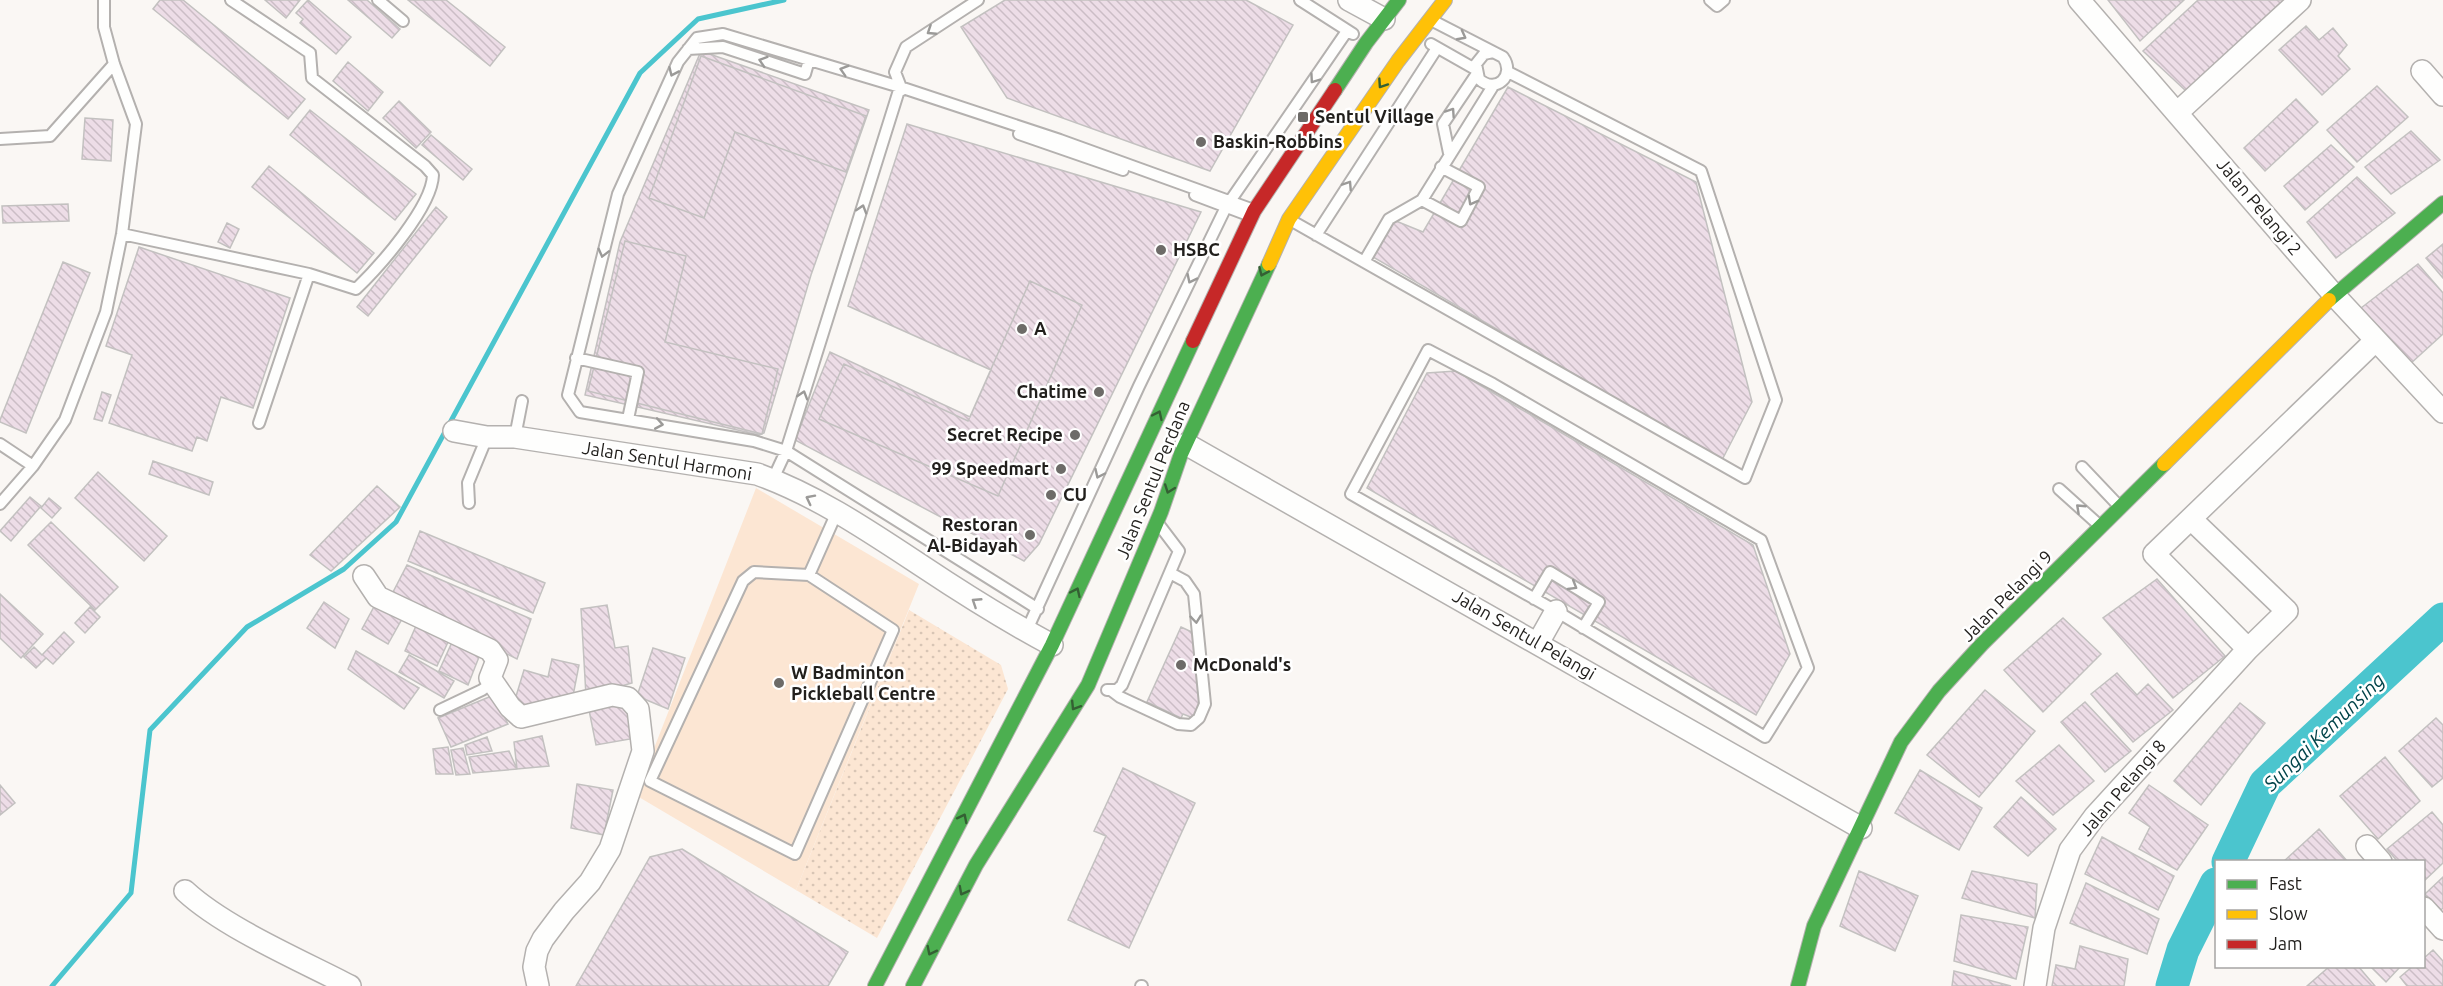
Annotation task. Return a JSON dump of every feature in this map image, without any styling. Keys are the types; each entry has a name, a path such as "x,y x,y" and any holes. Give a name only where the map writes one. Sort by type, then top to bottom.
{"main road":[{"name":"Jalan Sentul Perdana","path":"875,986 1058,648 1253,213 1363,48 1399,0"},
{"path":"1430,20 1445,0"},
{"path":"1363,48 1372,47 1396,16 1406,17"},
{"name":"Jalan Sentul Perdana","path":"913,986 976,865 1088,685 1186,444 1289,219 1417,37 1415,18 1430,20"},
{"name":"Jalan Pelangi 9","path":"1798,986 1814,926 1902,742 1939,691 1982,644 2334,295 2443,204"},
{"path":"1099,624 1127,571 1145,548"},
{"path":"976,865 1032,748"}],"street":[{"path":"1349,0 1384,19"},
{"name":"Jalan Pelangi 2","path":"2079,0 2334,295 2443,412"},
{"path":"2178,112 2300,0"},
{"path":"2421,71 2443,95"},
{"path":"2248,649 2154,554 2376,340"},
{"name":"Jalan Sentul Harmoni","path":"454,431 487,437 515,437 757,474 773,479 837,512 981,605 1058,648"},
{"name":"Jalan Sentul Pelangi","path":"1186,444 1861,828"},
{"name":"Jalan Pelangi 8","path":"2035,986 2044,928 2070,850 2095,816 2248,649 2287,611 2191,519"},
{"path":"364,576 378,597 490,650 497,660 490,678 510,707 521,717 612,695 628,698 638,709 643,751 614,839 590,882 543,939 534,967 538,986"},
{"path":"1538,643 1556,611"},
{"path":"185,891 245,931 350,986"},
{"path":"2425,909 2443,929"}],"lane":[{"path":"0,504 33,466 65,420 106,312 122,234 136,123 114,64 104,27 104,0"},
{"path":"122,234 309,274 356,289 389,252 433,187 433,175 425,166 312,78 310,53 231,0"},
{"path":"378,0 403,21"},
{"path":"773,479 786,451 900,87 895,72 906,47 978,0"},
{"path":"1300,0 1347,31 1363,48"},
{"path":"1710,0 1717,6 1724,0"},
{"path":"1364,262 1389,219 1422,200 1449,153 1493,86 1503,81 1508,72 1508,66 1503,57 1430,20"},
{"path":"1026,632 1139,386 1228,204 1347,31"},
{"path":"1038,609 786,451 754,441 580,411 568,394 618,194 678,62 697,38 723,34 900,87 1253,213"},
{"path":"1417,37 1476,72 1483,83 1493,86"},
{"path":"1316,235 1437,48"},
{"path":"1449,153 1443,124 1476,72 1480,57 1493,52"},
{"path":"0,139 50,136 114,64"},
{"path":"1289,219 1745,478 1776,400 1701,171 1508,72"},
{"path":"1422,200 1461,221 1479,188 1441,167"},
{"path":"259,423 309,274"},
{"path":"1428,350 1493,384 1761,540 1808,668 1766,737 1556,611 1351,494 1428,350"},
{"path":"576,358 638,372 628,419"},
{"path":"515,437 522,401"},
{"path":"469,503 468,483 487,437"},
{"path":"0,444 33,466"},
{"path":"2082,467 2121,507"},
{"path":"2060,489 2101,528"},
{"path":"809,575 837,512"},
{"path":"1112,691 1122,685 1179,551 1156,521"},
{"path":"754,572 809,575 893,630 795,854 650,781 743,581 754,572"},
{"path":"1534,599 1550,572 1599,602 1584,628"},
{"path":"1088,685 1112,691 1178,724 1191,725 1202,712 1205,704 1194,594 1185,580 1170,573"},
{"path":"440,710 482,690 493,682"}],"shaded area":[{"name":"W Badminton Pickleball Centre","path":"756,488 919,584 796,890 632,793 651,756"},
{"path":"909,610 1001,665 1008,689 877,938 796,890"}],"building":[{"path":"160,0 183,0 305,99 288,119 153,9"},
{"path":"265,0 300,0 286,18"},
{"path":"308,0 351,37 336,54 300,23 303,19 296,13"},
{"path":"348,0 367,0 400,29 392,38"},
{"path":"408,0 446,0 505,47 490,66"},
{"path":"1005,0 1246,0 1293,25 1210,171 1007,98 961,27"},
{"path":"2108,0 2184,0 2140,41"},
{"path":"2198,0 2284,0 2186,91 2143,51"},
{"path":"2306,26 2319,40 2333,28 2347,45 2338,56 2350,69 2322,95 2279,50"},
{"path":"701,51 869,110 811,275 764,433 759,435 585,395 620,242"},
{"path":"701,56 866,116 846,172 735,132 704,218 649,198"},
{"path":"348,62 383,92 368,111 333,81"},
{"path":"2377,86 2408,117 2357,162 2327,130"},
{"path":"1508,87 1696,182 1752,402 1722,460 1373,257 1391,219 1423,232"},
{"path":"2296,99 2318,122 2265,171 2244,148"},
{"path":"399,101 431,132 416,148 383,118"},
{"path":"310,110 416,194 395,220 290,135"},
{"path":"85,118 113,120 111,161 82,159"},
{"name":"A","path":"907,124 1201,212 1039,544 1024,561 795,440 830,352 970,417 991,370 848,306"},
{"path":"2411,131 2440,160 2391,194 2365,167"},
{"path":"431,135 472,169 463,180 422,145"},
{"path":"2331,145 2354,167 2305,210 2284,186"},
{"path":"269,166 374,253 357,273 252,187"},
{"path":"2357,177 2395,213 2336,258 2307,222"},
{"path":"68,204 69,221 3,223 2,206"},
{"path":"436,207 447,217 368,316 357,307"},
{"path":"227,223 239,229 230,248 218,242"},
{"path":"625,241 686,256 665,342 778,369 762,434 588,391"},
{"path":"2443,244 2443,278 2426,258"},
{"path":"139,247 290,298 253,408 221,397 207,441 197,437 192,451 109,423 132,355 106,346"},
{"path":"63,262 90,273 26,433 0,420"},
{"path":"2418,264 2443,293 2443,334 2409,365 2361,308"},
{"path":"1030,281 1082,305 998,496 819,419 844,364 968,421"},
{"path":"1456,371 1753,545 1790,654 1756,715 1367,488 1427,373"},
{"path":"102,392 111,395 102,421 94,419"},
{"path":"153,461 213,482 209,495 149,474"},
{"path":"98,472 167,536 144,561 75,498"},
{"path":"377,486 400,507 331,571 310,555"},
{"path":"30,497 41,506 11,541 0,531"},
{"path":"49,498 61,508 52,518 41,508"},
{"path":"51,522 118,587 95,610 28,545"},
{"path":"420,531 545,583 533,613 408,561"},
{"path":"407,565 531,619 517,659 391,596"},
{"path":"2157,579 2225,656 2173,698 2103,618"},
{"path":"0,594 43,634 21,658 0,638"},
{"path":"324,602 349,619 335,648 307,628"},
{"path":"376,603 402,619 388,644 362,629"},
{"path":"607,605 615,648 628,646 632,683 586,696 581,609"},
{"path":"90,607 100,617 85,633 75,623"},
{"path":"2063,618 2101,654 2043,712 2004,670"},
{"path":"416,626 449,640 437,666 405,651"},
{"name":"McDonald's","path":"1181,627 1194,633 1203,698 1193,718 1183,714 1181,718 1147,702"},
{"path":"64,632 74,642 53,664 46,658 36,668 24,657 34,647 42,655"},
{"path":"453,640 481,652 468,685 439,671"},
{"path":"653,648 685,658 668,709 637,696"},
{"path":"356,651 419,688 404,709 348,669"},
{"path":"409,655 454,681 444,698 399,672"},
{"path":"552,659 579,665 572,701 541,707 514,703 524,670 548,677"},
{"path":"2117,673 2137,695 2148,684 2173,710 2133,742 2091,694"},
{"path":"1985,690 2035,731 1979,797 1927,755"},
{"path":"494,695 508,724 451,747 438,718"},
{"path":"2085,702 2131,751 2105,772 2061,722"},
{"path":"627,703 636,738 596,745 589,710"},
{"path":"2240,703 2265,723 2201,805 2174,781"},
{"path":"2436,718 2443,725 2443,778 2432,787 2399,751"},
{"path":"542,736 549,766 517,769 514,742"},
{"path":"487,737 492,751 467,755 465,745"},
{"path":"2059,745 2094,781 2053,815 2016,781"},
{"path":"448,747 453,774 436,774 433,749"},
{"path":"463,748 470,774 456,775 451,750"},
{"path":"509,751 517,769 473,773 469,757"},
{"path":"2385,757 2420,801 2378,839 2340,796"},
{"path":"1123,768 1195,803 1129,948 1068,920 1106,836 1094,831"},
{"path":"1920,770 1982,808 1959,850 1895,813"},
{"path":"577,784 613,790 604,835 571,828"},
{"path":"0,785 15,803 0,815"},
{"path":"2149,785 2208,825 2177,870 2139,849 2150,827 2129,813"},
{"path":"2021,797 2056,829 2028,856 1994,827"},
{"path":"2432,812 2443,825 2443,863 2425,880 2425,860 2396,860 2387,849"},
{"path":"2319,829 2346,860 2285,860"},
{"path":"2102,837 2174,876 2158,910 2085,874"},
{"path":"682,849 848,952 828,986 576,986 650,857"},
{"path":"1859,871 1918,896 1895,951 1840,926"},
{"path":"1972,871 2037,884 2035,918 1962,898"},
{"path":"2443,877 2443,908 2441,910 2425,894"},
{"path":"2086,883 2159,919 2147,954 2070,923"},
{"path":"1961,915 2028,927 2016,979 1954,961"},
{"path":"2080,946 2128,959 2124,986 2052,986 2056,965 2075,969"},
{"path":"2433,950 2443,961 2443,986 2407,986 2400,977 2411,968 2425,968 2425,957"},
{"path":"2328,968 2360,968 2375,986 2307,986"},
{"path":"2372,968 2399,968 2386,982"},
{"path":"1954,971 2011,986 1952,986"}],"waterway":[{"path":"52,986 131,893 150,730 247,627 344,569 396,522 640,73 698,19 784,0"},
{"name":"Sungai Kemunsing","path":"2229,860 2265,784 2443,619"},
{"name":"Sungai Kemunsing","path":"2172,986 2183,950 2215,886"}],"traffic: fast":[{"path":"1335,90 1366,43 1399,0"},
{"path":"2329,300 2443,203"},
{"path":"913,986 976,865 1088,685 1161,512 1181,454 1269,264"},
{"path":"875,986 1052,645 1193,341"},
{"path":"1798,986 1814,926 1901,742 1939,691 1982,644 2164,464"}],"traffic: slow":[{"path":"1269,264 1289,219 1398,61 1445,0"},
{"path":"2164,464 2329,300"}],"traffic: jam":[{"path":"1193,341 1254,211 1335,90"}],"place":[{"name":"Sentul Village","path":"1303,117"},
{"name":"Baskin-Robbins","path":"1201,142"},
{"name":"HSBC","path":"1161,250"},
{"name":"A","path":"1022,329"},
{"name":"Chatime","path":"1099,392"},
{"name":"Secret Recipe","path":"1075,435"},
{"name":"99 Speedmart","path":"1061,469"},
{"name":"CU","path":"1051,495"},
{"name":"Restoran Al-Bidayah","path":"1030,535"},
{"name":"McDonald's","path":"1181,665"},
{"name":"W Badminton Pickleball Centre","path":"779,683"}]}
